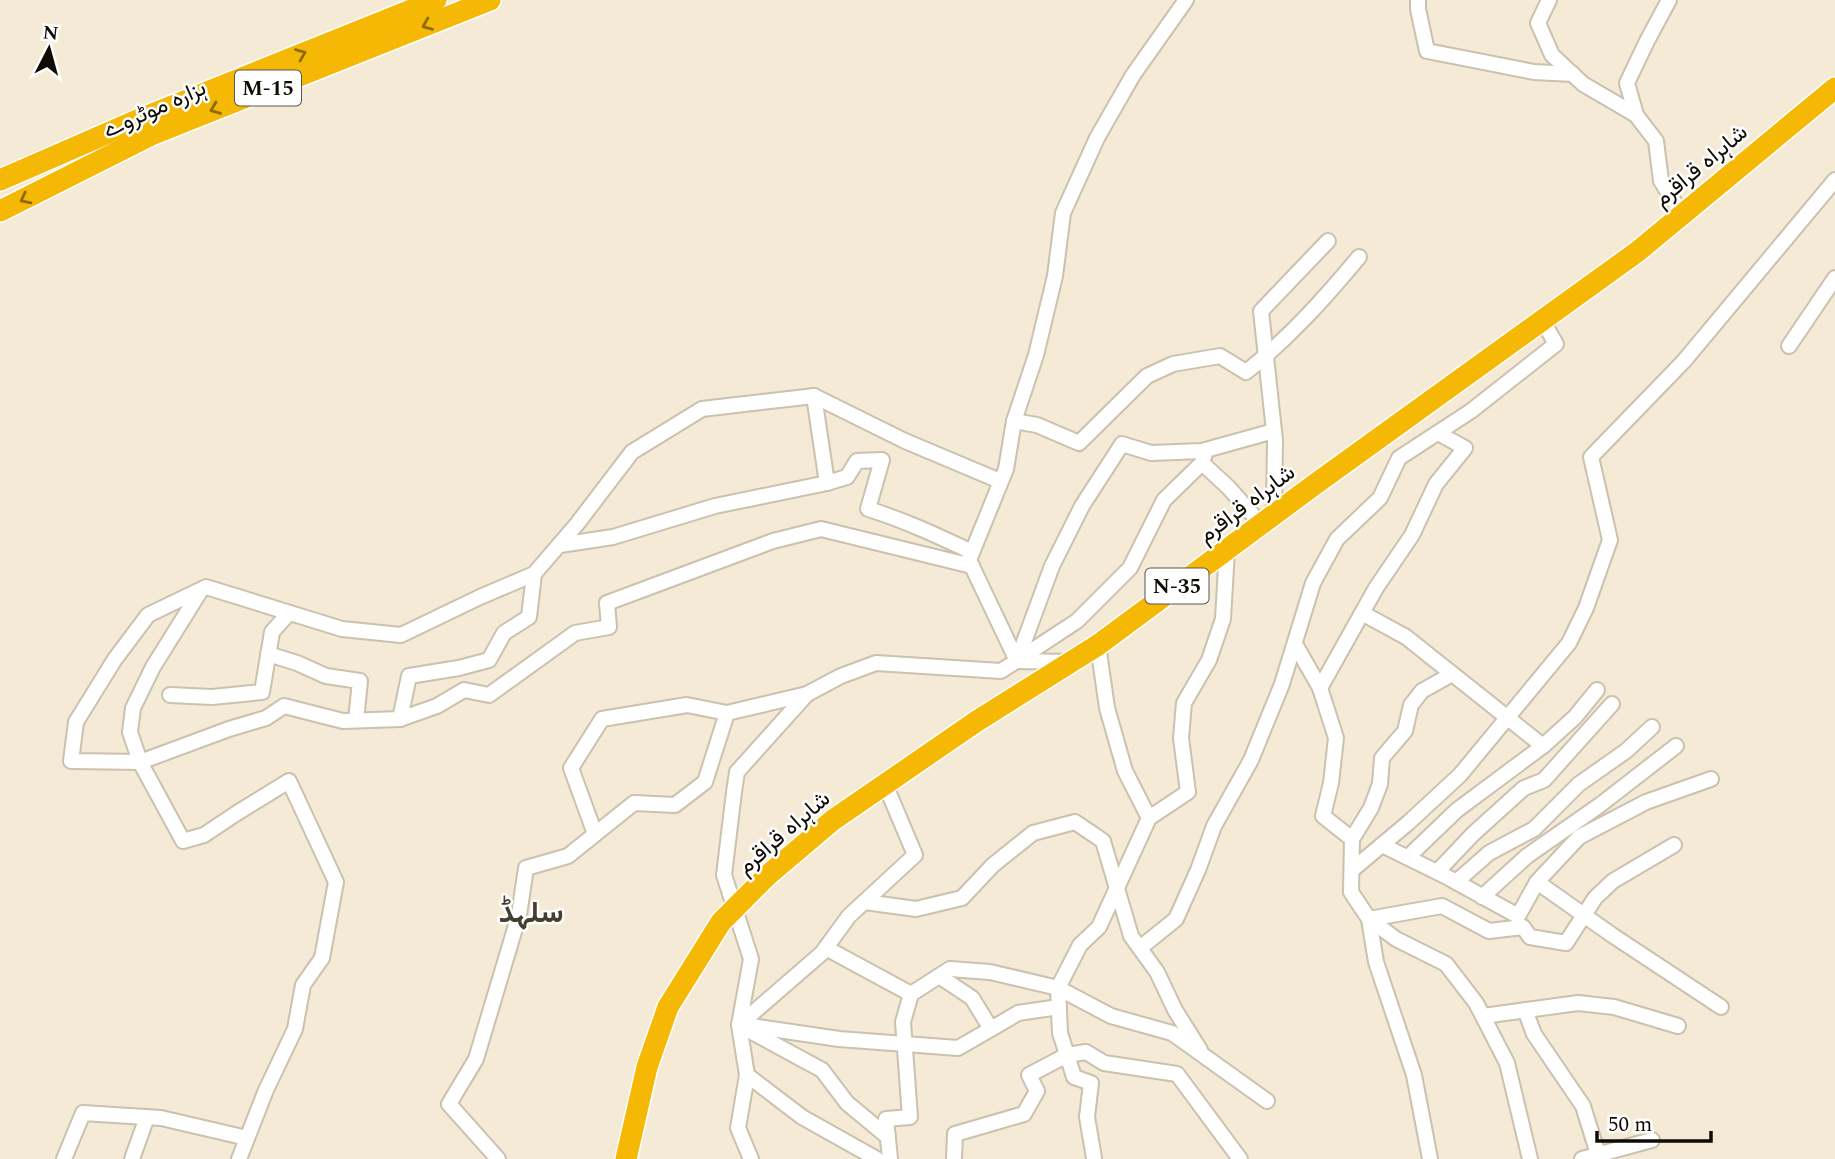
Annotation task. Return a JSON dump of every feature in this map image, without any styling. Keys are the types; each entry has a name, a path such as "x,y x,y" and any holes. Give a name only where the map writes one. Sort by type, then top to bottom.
{"highway":[{"name":"ہزارہ موٹروے","path":"0,180 140,119 436,0"},
{"name":"ہزارہ موٹروے","path":"0,211 151,135 490,0"},
{"name":"شاہراہ قراقرم","path":"626,1159 647,1067 668,1007 722,922 768,875 833,820 977,721 1098,645 1637,252 1835,88"}],"street":[{"path":"972,559 1006,469 1014,421 1037,355 1055,276 1063,213 1097,138 1133,75 1186,0"},
{"path":"1418,0 1427,51 1534,72 1573,75"},
{"path":"1549,0 1538,23 1552,55 1583,84 1636,115"},
{"path":"1670,0 1627,83 1636,115 1656,141 1661,181 1682,214"},
{"path":"1352,870 1460,775 1569,643 1586,608 1610,540 1591,457 1684,361 1835,180"},
{"path":"1268,519 1274,431 1261,311 1328,241"},
{"path":"1014,421 1037,425 1079,443 1147,376 1173,363 1220,356 1246,372 1315,309 1359,257"},
{"path":"1789,346 1835,278"},
{"path":"1140,948 1176,919 1214,826 1251,761 1282,684 1313,583 1337,539 1380,498 1399,458 1471,411 1556,344 1542,320"},
{"path":"972,559 821,529 773,541 607,603 609,627 575,633 489,695 464,690 437,706 400,719 343,721 284,706 266,718 140,762 71,761 76,722 115,659 148,615 206,587 342,629 401,635 534,574 560,545 632,452 702,409 814,396 905,440 1000,481"},
{"path":"814,396 827,483"},
{"path":"1017,661 1052,566 1082,506 1122,444 1151,453 1204,457 1274,431"},
{"path":"1320,688 1376,588 1412,535 1436,484 1465,448 1438,433"},
{"path":"1204,457 1228,487 1268,519"},
{"path":"595,834 571,768 602,719 687,705 727,713 807,694 841,676 876,663 1001,671 1077,621 1130,568 1164,500 1204,457"},
{"path":"560,545 613,537 715,506 827,483 846,477 857,461 882,460 868,509 923,528 972,559 1017,661"},
{"path":"1092,1159 1087,1117 1091,1083 1074,1077 1060,1033 1058,988 1080,945 1099,927 1149,818 1188,792 1181,738 1184,703 1209,660 1223,619 1227,550"},
{"path":"400,719 409,676 489,660 504,633 529,617 534,574"},
{"path":"201,590 153,667 133,708 130,732 140,762 183,841 204,835 289,781 336,883 322,958 303,985 295,1029 266,1090 239,1159"},
{"path":"170,695 212,697 262,692 272,632 289,613"},
{"path":"1362,613 1406,637 1543,746"},
{"path":"1295,644 1320,688 1336,738 1331,783 1323,816 1352,839"},
{"path":"1098,645 1107,708 1125,771 1149,818"},
{"path":"268,654 326,676 360,681 356,720"},
{"path":"1017,661 1070,662"},
{"path":"1430,1159 1414,1075 1376,962 1368,919 1351,892 1352,839 1371,808 1380,784 1382,758 1405,732 1411,705 1422,691 1452,674"},
{"path":"1408,857 1457,810 1543,746 1575,717 1597,690"},
{"path":"751,1159 738,1128 747,1075 739,1025 751,959 724,875 737,772 807,694"},
{"path":"1437,872 1473,834 1524,788 1544,780 1612,704"},
{"path":"498,1159 449,1104 476,1059 519,915 526,867 568,856 634,803 675,805 705,782 727,713"},
{"path":"1455,882 1489,852 1534,829 1579,784 1626,751 1652,727"},
{"path":"1482,897 1527,856 1676,746"},
{"path":"1382,845 1518,916 1537,882 1579,837 1646,802 1711,779"},
{"path":"739,1025 826,948 849,916 915,855 885,785"},
{"path":"865,902 916,909 962,898 993,865 1033,833 1075,822 1103,841 1131,936 1157,972 1175,1010 1204,1057"},
{"path":"1368,919 1442,906 1489,931 1523,927 1530,937 1566,943 1595,898 1613,881 1674,845"},
{"path":"1537,882 1721,1007"},
{"path":"1368,919 1396,939 1446,964 1476,1003 1507,1063 1530,1159"},
{"path":"826,948 911,995"},
{"path":"890,1159 886,1119 910,1117 903,1022 911,995 950,970 990,972 1058,988 1111,1016 1172,1033 1267,1101"},
{"path":"939,976 972,998 991,1029"},
{"path":"1483,1016 1578,1003 1614,1007 1678,1026"},
{"path":"739,1025 838,1039 958,1048 1018,1013 1059,1007"},
{"path":"1525,1010 1534,1034 1583,1106 1598,1154"},
{"path":"739,1025 822,1070 847,1102 888,1137"},
{"path":"954,1159 955,1134 1024,1114 1037,1091 1029,1075 1067,1055 1086,1052 1104,1063 1177,1074 1240,1159"},
{"path":"747,1075 802,1117 877,1159"},
{"path":"64,1159 83,1113 161,1118 247,1139"},
{"path":"132,1159 147,1117"},
{"path":"1582,1159 1652,1140"}],"district":[{"name":"سلہڈ","path":"531,912"}]}
